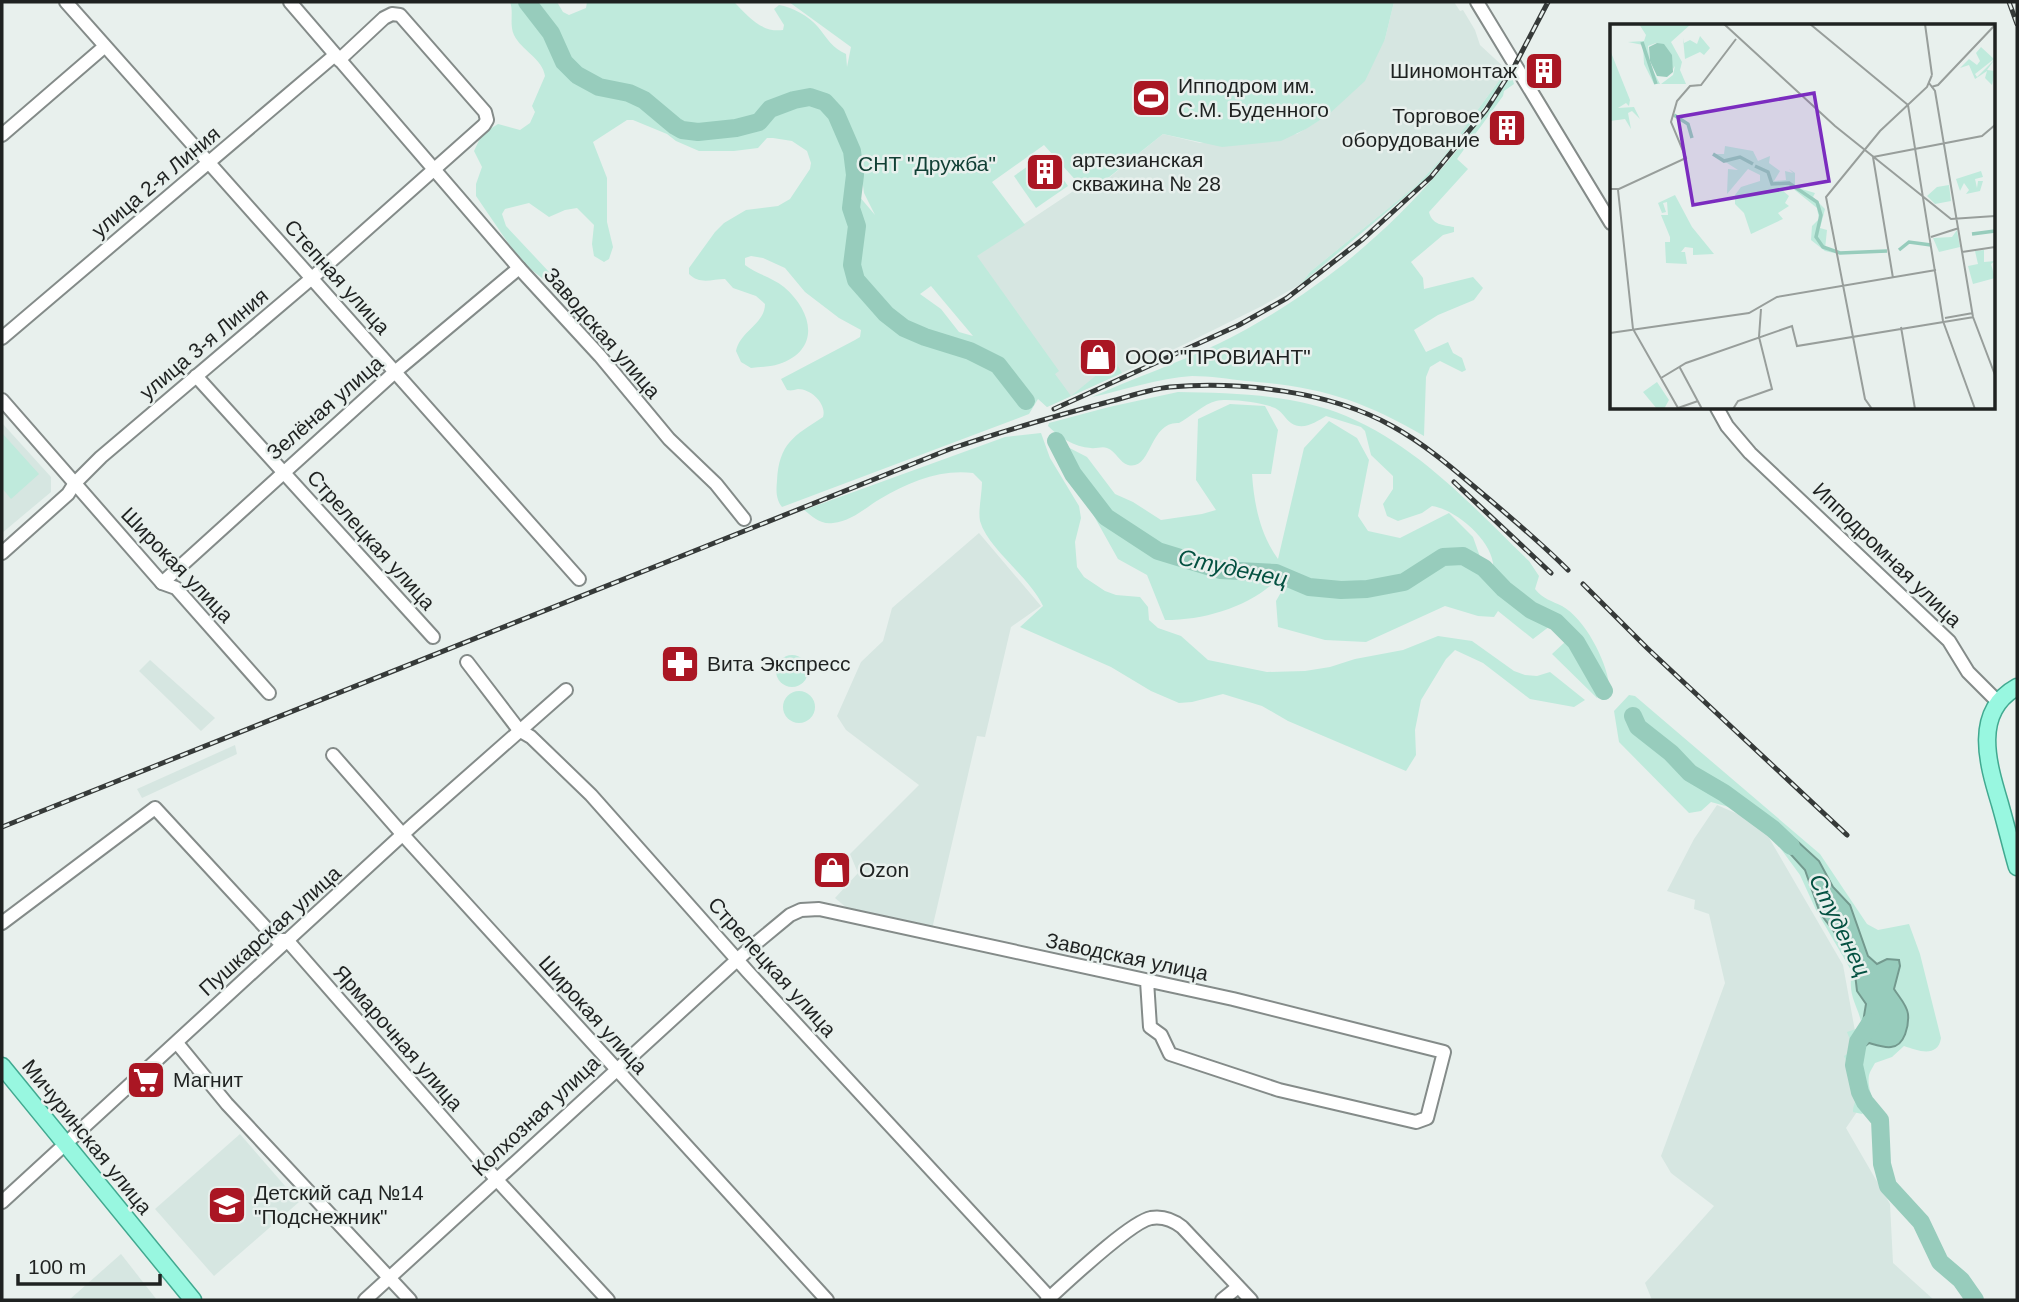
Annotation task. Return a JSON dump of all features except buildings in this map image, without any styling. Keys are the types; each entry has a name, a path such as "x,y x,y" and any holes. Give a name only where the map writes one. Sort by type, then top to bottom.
{"main road":[{"path":"2017,687 1998,702 1988,730 1987,757 2017,867"},
{"name":"Мичуринская улица","path":"2,1066 193,1300"}],"street":[{"name":"Степная улица","path":"66,2 579,579"},
{"name":"Заводская улица","path":"290,2 519,268 600,356 669,439 716,484 744,519"},
{"path":"1477,2 1610,221"},
{"path":"337,57 392,13 403,17 443,62 485,112 487,120 435,169"},
{"path":"2,135 104,47"},
{"name":"улица 2-я Линия","path":"2,338 208,162 337,57"},
{"name":"улица 3-я Линия","path":"2,553 68,494 101,457 312,278 435,169"},
{"name":"Зелёная улица","path":"162,583 396,371 519,268"},
{"name":"Стрелецкая улица","path":"196,376 433,637"},
{"name":"Широкая улица","path":"2,400 162,583 176,588 269,692"},
{"name":"Ипподромная улица","path":"1718,410 1727,426 1750,453 1949,641 1968,672 1998,702"},
{"name":"Стрелецкая улица","path":"467,662 519,730 531,737 591,795 737,960 1049,1299"},
{"name":"Пушкарская улица","path":"2,1202 286,940 566,690"},
{"name":"Широкая улица","path":"333,755 827,1300"},
{"name":"Ярмарочная улица","path":"2,923 155,808 277,940 286,940 497,1180 608,1300"},
{"name":"Заводская улица","path":"801,910 827,911 1233,999 1444,1052 1427,1118 1416,1122 1279,1090 1170,1054 1161,1035 1150,1027 1147,981"},
{"name":"Колхозная улица","path":"365,1300 737,960 783,920 801,910"},
{"path":"177,1043 227,1104 410,1300"},
{"path":"1049,1299 1132,1227 1150,1218 1168,1219 1182,1227 1251,1300"},
{"path":"1222,1300 1238,1287"}],"shaded area":[{"path":"1394,2 1454,2 1460,11 1463,10 1480,45 1507,70 1443,157 1417,185 1310,272 1301,284 1181,346 1047,407 964,324 976,256 1081,186 1089,194 1163,134 1200,143 1297,134 1328,115 1385,39"},
{"path":"2,423 51,477 51,492 2,533"},
{"path":"979,533 1041,606 1011,627 985,737 977,736 932,929 848,909 835,898 858,873 850,854 919,785 846,730 837,716 861,662 883,641 892,608"},
{"path":"150,660 215,718 201,731 139,671"},
{"path":"235,745 237,754 142,798 137,789"},
{"path":"1717,805 1761,824 1843,965 1867,1097 1846,1128 1890,1204 1893,1263 1934,1300 1652,1300 1645,1283 1714,1206 1671,1173 1661,1156 1725,983 1709,914 1694,909 1695,900 1667,891 1694,839"},
{"name":"Детский сад №14 \"Подснежник\"","path":"240,1134 299,1202 214,1276 155,1209"},
{"path":"121,1254 157,1300 69,1300"}],"green space":[{"name":"СНТ \"Дружба\"","path":"510,2 557,2 563,12 569,15 586,8 587,2 734,2 762,26 783,30 784,25 774,9 779,5 800,13 814,23 833,46 846,54 847,67 851,47 789,2 1394,2 1385,39 1365,81 1328,115 1281,141 1222,147 1163,134 1088,194 1044,145 992,182 1025,225 977,256 1059,371 1055,374 1071,396 1115,360 1122,373 1047,407 1038,399 1029,414 782,507 777,491 781,458 790,442 823,417 824,412 821,403 813,395 798,389 787,390 781,379 860,337 861,330 839,318 805,292 785,268 763,258 745,258 745,265 784,287 794,297 806,318 808,329 802,349 793,357 776,365 751,368 741,362 736,351 742,338 761,317 765,304 756,296 733,288 725,279 697,279 689,274 689,268 724,223 746,210 778,206 790,199 810,169 807,151 792,141 767,138 758,148 699,151 667,134 627,120 593,142 607,178 607,222 613,247 609,259 604,262 594,256 594,225 577,208 549,217 529,203 505,209 502,214 506,226 550,273 551,279 546,281 521,262 476,196 476,184 482,167 474,151 482,134 498,124 520,130 530,123 535,112 532,106 545,76 540,65 514,35","holes":["851,129 864,193 875,215 859,196","931,286 973,336 959,332 941,309 920,294"]},
{"path":"1507,70 1509,72 1483,109 1425,180 1301,284 1310,272 1417,185 1443,157"},
{"path":"1511,74 1514,84 1504,91 1457,159 1468,169 1429,212 1435,222 1454,227 1454,232 1443,235 1411,262 1423,278 1424,289 1473,277 1483,288 1474,300 1438,315 1414,330 1426,352 1448,342 1453,353 1462,358 1466,370 1462,372 1440,361 1430,367 1426,377 1424,436 1359,404 1318,391 1213,377 1179,377 1092,397 1220,343 1306,292 1346,262 1419,194 1483,116"},
{"path":"1045,154 1068,186 1036,208 1014,176"},
{"path":"1178,392 1238,394 1298,401 1336,412 1391,440 1440,476 1529,561 1539,576 1535,589 1579,620 1599,652 1609,684 1597,698 1552,654 1565,642 1550,626 1533,639 1498,611 1494,617 1478,616 1445,606 1366,642 1325,640 1278,627 1276,601 1284,587 1277,580 1253,598 1225,610 1195,618 1165,620 1147,575 1118,559 1090,509 1062,471 1056,441 1087,457 1115,494 1161,520 1202,514 1216,510 1196,480 1198,419 1230,404 1265,406 1278,430 1271,474 1252,474 1262,529 1278,559 1304,448 1329,421 1357,438 1369,460 1358,516 1368,531 1400,538 1449,513 1473,537 1484,568 1492,576 1493,565 1484,542 1465,522 1453,514 1432,506 1422,513 1398,521 1387,516 1383,504 1393,489 1393,476 1371,455 1365,431 1361,427 1326,416 1309,425 1300,426 1291,423 1270,406 1216,401 1179,423 1169,424 1156,437 1142,461 1136,465 1125,464 1107,448 1073,444 1048,426 1049,423 1109,407"},
{"path":"2,433 39,474 11,499 2,488"},
{"path":"1041,433 1050,458 1079,506 1081,518 1075,542 1077,567 1084,577 1116,595 1140,597 1148,607 1149,620 1158,628 1181,636 1208,660 1267,672 1305,671 1403,650 1438,636 1472,641 1514,671 1525,675 1537,676 1550,672 1585,700 1574,707 1530,699 1483,663 1455,650 1446,659 1421,700 1415,730 1416,755 1406,771 1288,721 1262,706 1223,694 1179,703 1151,691 1111,667 1020,627 1043,606 984,531 980,521 982,482 973,473 949,473 913,482 840,522 821,522 804,510 1005,437"},
{"path":"792,655 803,660 808,671 803,682 792,687 781,682 776,671 781,660"},
{"path":"799,691 810,696 815,707 810,718 799,723 788,718 783,707 788,696"},
{"path":"1629,695 1635,696 1820,854 1867,924 1878,930 1909,924 1920,954 1941,1038 1932,1051 1904,1046 1892,1057 1875,1063 1869,1075 1870,1104 1862,1114 1853,1112 1857,1090 1844,1056 1854,1050 1847,1032 1861,1027 1858,1042 1891,1047 1904,1004 1894,989 1897,978 1868,957 1850,905 1833,887 1819,861 1776,838 1805,870 1817,906 1853,957 1857,991 1866,1004 1862,1025 1852,995 1852,972 1816,910 1800,875 1762,823 1729,807 1711,802 1701,811 1689,813 1619,742 1614,711"}],"water":[{"path":"1773,829 1780,830 1796,840 1819,861 1833,887 1850,905 1868,956 1877,964 1887,959 1899,960 1894,989 1906,1007 1908,1019 1903,1039 1896,1046 1869,1043 1864,1047 1859,1046 1866,1004 1857,991 1853,957 1820,913 1805,870 1776,838"}],"waterway":[{"name":"Студенец","path":"527,2 551,33 564,62 577,75 599,87 629,93 644,100 682,130 698,132 736,128 759,122 770,109 794,100 810,97 825,102 836,114 852,151 855,175 851,208 857,226 852,265 856,280 886,314 904,328 970,351 998,365 1026,401"},
{"name":"Студенец","path":"1056,441 1073,474 1106,517 1158,551 1220,570 1276,573 1309,587 1367,589 1404,582 1443,557 1463,556 1484,568 1504,589 1531,610 1556,622 1576,642 1604,691"},
{"name":"Студенец","path":"1633,716 1638,727 1671,753 1690,773 1724,793 1773,829 1791,846"},
{"name":"Студенец","path":"1871,1022 1858,1042 1854,1065 1860,1092 1880,1120 1882,1164 1888,1186 1921,1222 1940,1262 1961,1280 1975,1300"}],"railway":[{"path":"1054,409 1239,325 1287,298 1363,239 1431,177 1486,110 1515,65 1548,2"},
{"path":"2009,2 2017,24"},
{"path":"2,827 950,449 1049,418 1162,388 1254,387 1313,397 1367,414 1392,426 1436,455 1523,528 1568,570"},
{"path":"1454,482 1551,573"},
{"path":"1583,584 1647,648 1847,835"}],"place":[{"name":"Шиномонтаж","path":"1544,71"},
{"name":"Ипподром им. С.М. Буденного","path":"1151,98"},
{"name":"Торговое оборудование","path":"1507,128"},
{"name":"артезианская скважина № 28","path":"1045,172"},
{"name":"ООО \"ПРОВИАНТ\"","path":"1098,357"},
{"name":"Вита Экспресс","path":"680,664"},
{"name":"Ozon","path":"832,870"},
{"name":"Магнит","path":"146,1080"},
{"name":"Детский сад №14 \"Подснежник\"","path":"227,1205"}]}
